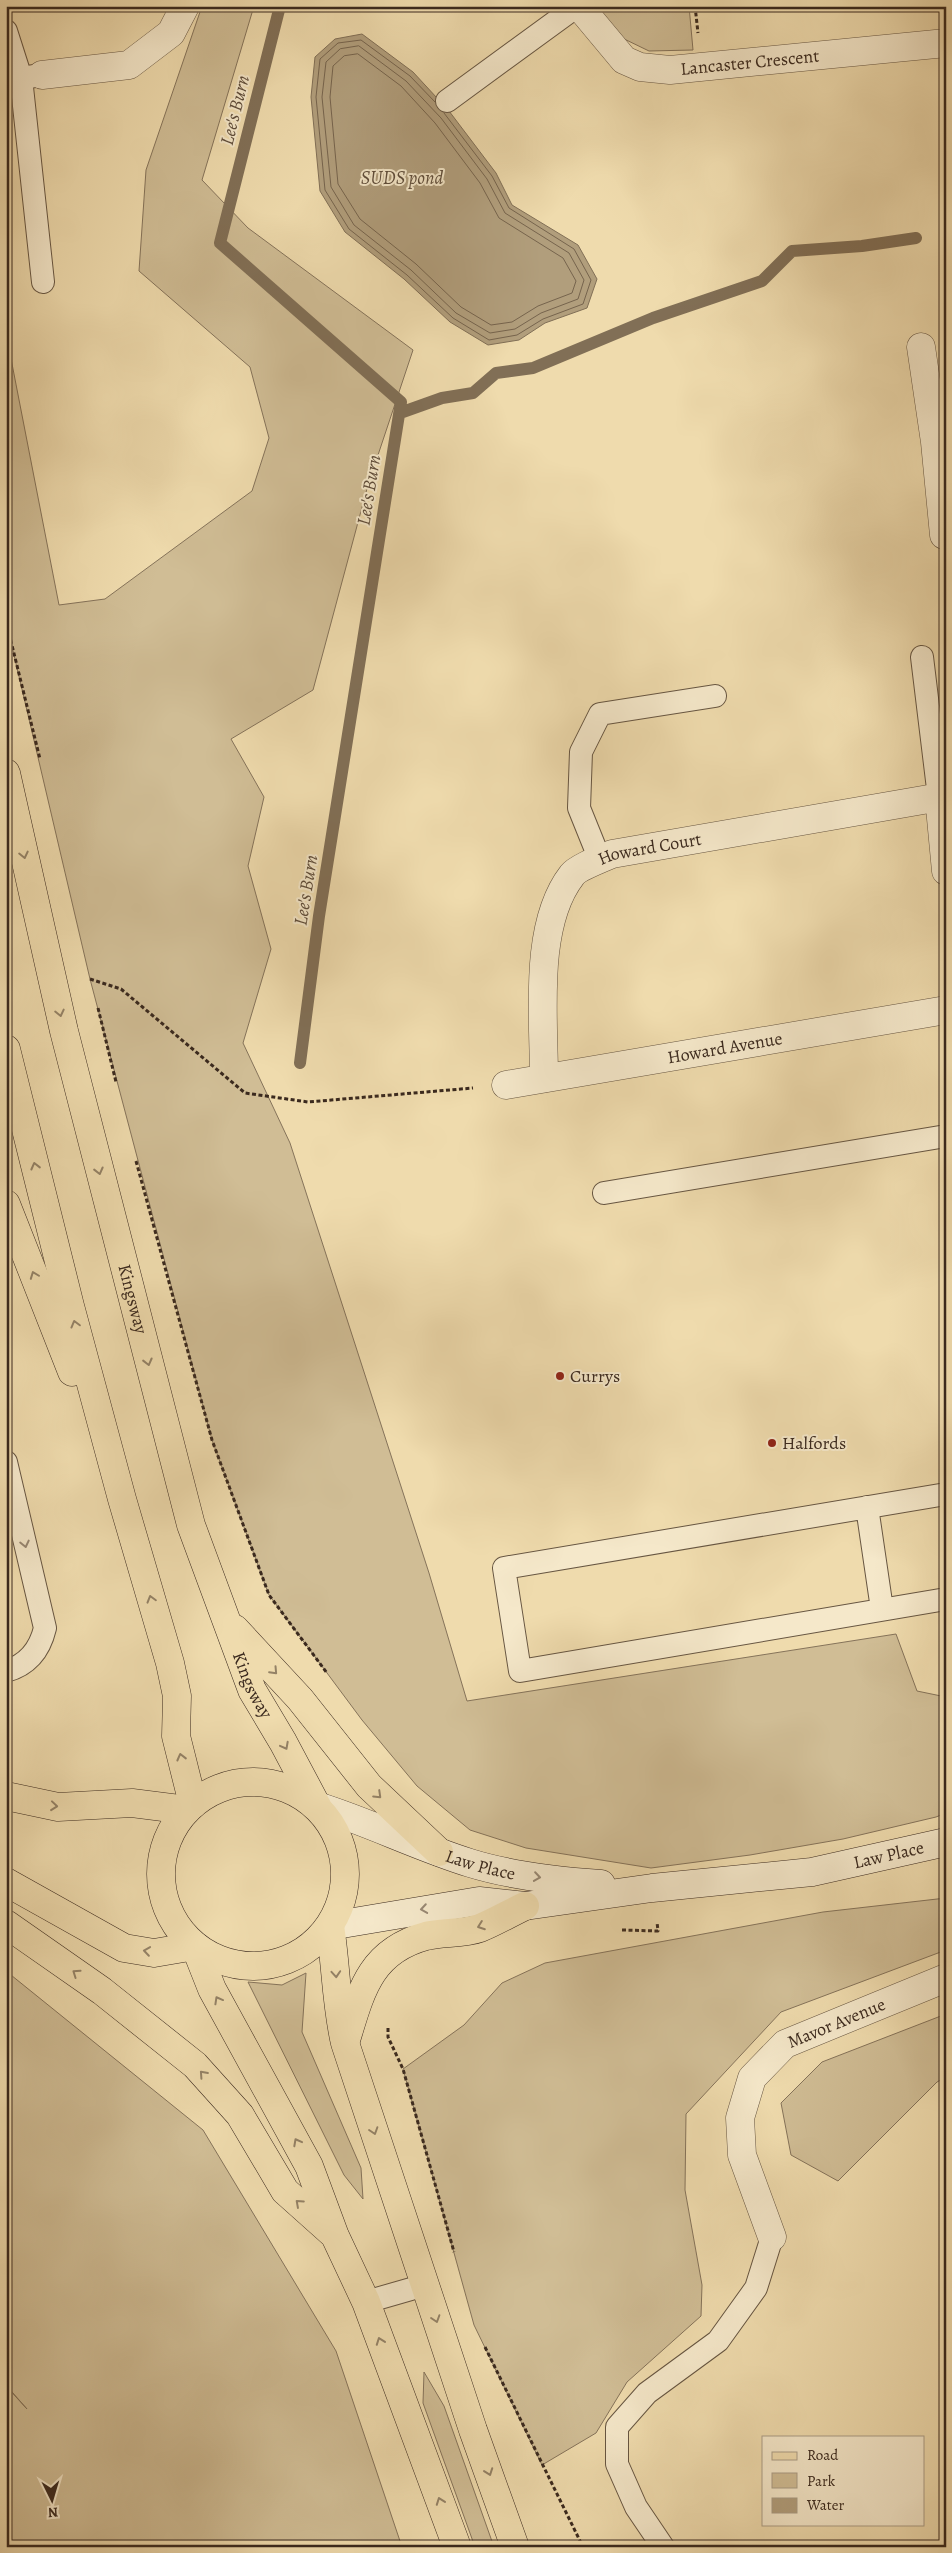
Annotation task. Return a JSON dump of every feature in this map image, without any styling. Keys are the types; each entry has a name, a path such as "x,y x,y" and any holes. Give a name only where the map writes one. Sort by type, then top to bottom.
{"main road":[{"name":"Kingsway","path":"6,773 64,1031 191,1525 229,1623 252,1690 283,1742 317,1806"},
{"path":"6,1048 68,1296 122,1499 170,1663 177,1696 176,1736 190,1807"},
{"path":"6,1204 122,1499"},
{"path":"229,1623 300,1699 369,1786 439,1852"},
{"path":"255,1782 284,1786 317,1806 329,1820 344,1854 346,1873 344,1892 330,1926 316,1942 298,1955 264,1966 235,1964 214,1958 195,1946 184,1935 168,1911 162,1877 165,1846 176,1821 190,1807 221,1786 255,1782"},
{"path":"6,1796 58,1806 132,1803 190,1807"},
{"path":"6,1882 124,1948 154,1953 195,1946"},
{"path":"345,2044 362,1988 377,1965 392,1952 426,1936 479,1928 525,1906"},
{"path":"6,1924 102,1991 195,2065 240,2115 285,2191 335,2236"},
{"path":"330,1926 337,1973 340,2022 345,2044 515,2547"},
{"path":"195,1946 212,1989 309,2166 335,2236 366,2302 457,2547"},
{"path":"505,2517 532,2547"}],"street":[{"path":"32,77 129,66 171,33 185,6"},
{"name":"Lancaster Crescent","path":"578,6 624,60 651,69 670,70 946,43"},
{"path":"920,347 940,441 944,535"},
{"path":"942,796 946,871"},
{"name":"Howard Court","path":"544,1078 545,951 550,917 572,874 612,854 942,796"},
{"name":"Howard Avenue","path":"506,1085 946,1010"},
{"name":"Law Place","path":"317,1806 351,1816 439,1852 514,1874 574,1882 652,1888"},
{"name":"Law Place","path":"330,1926 479,1901 525,1906 652,1888 812,1872 946,1842"},
{"name":"Mavor Avenue","path":"772,2237 742,2154 740,2118 752,2078 785,2044 946,1978"}],"lane":[{"path":"447,101 578,6"},
{"path":"6,31 32,77 43,282"},
{"path":"922,657 942,796"},
{"path":"600,860 579,808 581,752 600,714 715,696"},
{"path":"604,1193 946,1136"},
{"path":"6,1462 46,1628 41,1645 19,1668 6,1671"},
{"path":"946,1494 504,1568 520,1671 946,1599"},
{"path":"867,1507 882,1609"},
{"path":"662,2547 636,2507 617,2464 618,2428 647,2393 718,2341 756,2288 772,2237"},
{"path":"366,2302 425,2285"}],"path":[{"path":"920,347 945,328 942,289 946,254"},
{"path":"6,621 40,760"},
{"path":"88,969 92,988"},
{"path":"90,979 121,989 246,1093 308,1102 506,1085"},
{"path":"97,1007 118,1091"},
{"path":"135,1157 212,1440 269,1594 333,1681"},
{"path":"612,1930 658,1931 652,1888"},
{"path":"387,2019 388,2037 403,2069 456,2259"},
{"path":"483,2343 583,2547"}],"green space":[{"path":"202,6 254,6 202,180 248,228 413,350 368,485 313,690 231,739 264,797 248,866 271,949 243,1043 290,1143 429,1573 467,1701 896,1634 917,1691 946,1697 946,1813 843,1839 750,1855 651,1868 526,1848 470,1830 417,1786 362,1720 269,1595 212,1440 90,979 6,621 6,333 59,605 105,599 252,491 269,438 250,367 139,271 146,170"},
{"path":"594,6 689,6 693,50 649,51 616,35"},
{"path":"946,1898 946,1950 781,2012 686,2114 685,2190 702,2285 701,2316 627,2382 596,2433 542,2465 474,2325 403,2069 464,2025 502,1983 545,1963 823,1912"},
{"path":"6,1971 203,2130 336,2351 402,2547 6,2547 6,2386 27,2409 6,2385"},
{"path":"306,1973 302,2032 361,2168 363,2199 344,2175 248,1982 282,1985"},
{"path":"946,2014 946,2077 937,2082 838,2181 791,2155 781,2103 822,2062"},
{"path":"424,2372 444,2406 494,2547 475,2547 423,2403"}],"water":[{"name":"SUDS pond","path":"362,34 413,72 449,111 496,173 512,205 578,245 597,279 587,308 545,323 519,340 488,345 450,322 404,279 345,232 320,191 311,97 315,57 335,39"}],"waterway":[{"name":"Lee's Burn","path":"280,6 220,243 401,402 319,916 300,1063"},
{"path":"400,413 442,398 473,393 496,373 533,368 653,318 762,281 792,251 862,246 916,238"}],"place":[{"name":"Currys","path":"560,1376"},
{"name":"Halfords","path":"772,1443"}]}
